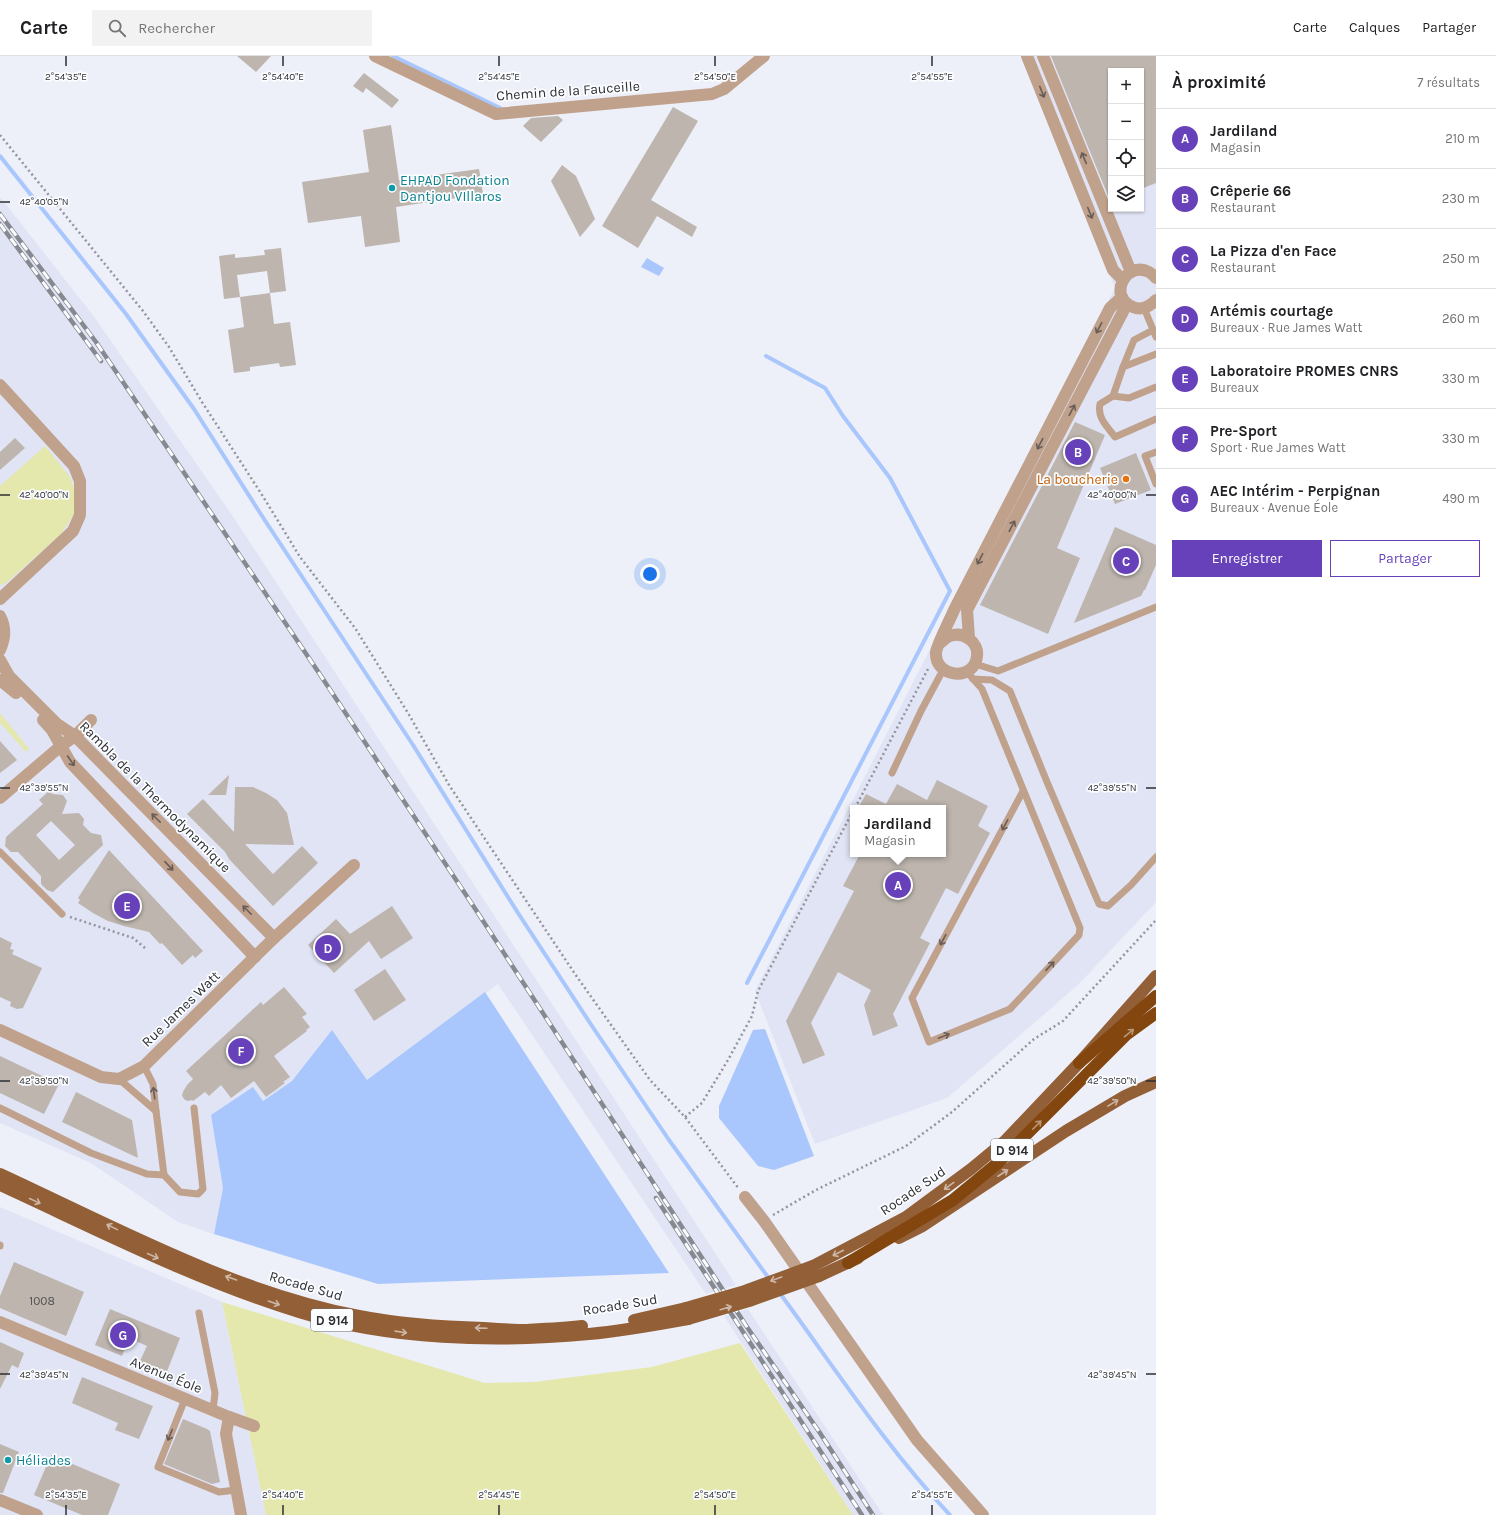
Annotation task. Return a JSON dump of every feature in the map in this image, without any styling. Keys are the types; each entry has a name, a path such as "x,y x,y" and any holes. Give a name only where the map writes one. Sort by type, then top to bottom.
{"highway":[{"name":"D 914","path":"1079,1063 1156,996"},
{"name":"D 914","path":"848,1263 953,1200 994,1167 1126,1035 1156,1012"}],"main road":[{"name":"Rocade Sud","path":"0,1174 130,1235 223,1276 303,1302 358,1316 407,1324 461,1328 526,1330 590,1326 687,1313 749,1301 816,1271 906,1217 972,1169 1006,1140 1079,1063 1156,976"},
{"name":"Rocade Sud","path":"816,1271 848,1263 921,1227 1066,1131 1124,1096 1156,1082"},
{"name":"Rocade Sud","path":"0,1184 127,1244 218,1284 300,1312 356,1326 407,1333 460,1337 526,1339 590,1334 644,1327 687,1313"}],"street":[{"name":"Chemin de la Fauceille","path":"375,56 496,114 712,94 724,89 764,56"},
{"path":"1027,56 1113,270 1127,276"},
{"path":"1043,56 1127,276"},
{"path":"1156,278 1149,272 1140,269 1127,276 1120,288 1124,300 1135,308 1144,308 1151,305 1156,300"},
{"path":"969,638 967,610 1124,300"},
{"path":"938,648 950,636 962,635 969,638 976,646 978,655 972,672 955,675 943,670 938,662 938,648 954,610 1110,308 1124,300"},
{"path":"0,385 74,466 80,481 80,515 73,531 0,599"},
{"path":"0,616 4,624 4,641 0,650"},
{"name":"Rambla de la Thermodynamique","path":"0,660 9,676 57,724 75,736 274,938"},
{"name":"Rambla de la Thermodynamique","path":"0,680 30,706 52,730 62,745 70,762 255,957"},
{"path":"0,798 62,745 75,736 91,720"},
{"name":"Rue James Watt","path":"119,1079 144,1066 274,938 354,865"},
{"path":"0,1030 101,1077 119,1079"},
{"path":"745,1197 764,1221 917,1440 983,1515"},
{"name":"Avenue Éole","path":"0,1322 228,1417 254,1426"},
{"path":"228,1417 226,1434 241,1515"},
{"path":"0,1500 37,1515"}],"lane":[{"path":"1113,396 1122,367 1134,340 1155,333 1144,308"},
{"path":"1122,367 1156,354"},
{"path":"1156,387 1129,398 1113,396 1100,404 1098,411 1102,420 1115,437 1156,419"},
{"path":"1156,452 1145,456 1156,484"},
{"path":"972,672 998,671 1156,607"},
{"path":"892,773 921,711 943,670"},
{"path":"972,672 982,689 1080,928 1079,935 1010,1009 929,1042 912,998 1023,791"},
{"path":"972,672 992,680 1010,691 1046,782 1099,904 1108,906 1131,885 1156,857"},
{"path":"0,852 62,914"},
{"path":"144,1066 152,1084 164,1175 180,1192 198,1194 204,1189 194,1108"},
{"path":"119,1079 156,1111"},
{"path":"0,1108 91,1153 147,1174 164,1175"},
{"path":"199,1313 215,1393 213,1410"},
{"path":"185,1399 158,1467 219,1492 236,1490"}],"path":[{"path":"0,135 143,311 169,347 300,557 355,628 408,713 449,785 557,948 650,1080 685,1118 745,1197"},
{"path":"856,805 938,648"},
{"path":"685,1118 702,1103 752,1016 758,991 850,817"},
{"path":"62,914 133,938 145,948"},
{"path":"764,1221 816,1190 906,1146 952,1112 1034,1039 1063,1022 1156,920"}],"shaded area":[{"path":"1023,56 1156,56 1156,902 1078,985 947,1098 815,1144 755,991 850,805 850,857 946,857 946,805 850,805 1115,288"},
{"path":"0,197 92,314 232,515 736,1285 706,1294 498,984 367,1081 332,1031 292,1081 263,1101 253,1088 211,1115 223,1188 214,1234 178,1222 91,1163 0,1123"},
{"path":"0,1207 222,1302 266,1515 0,1515"},
{"path":"748,1309 883,1515 853,1515 724,1316"}],"green space":[{"path":"45,446 70,477 76,494 74,514 61,534 6,583 0,585 0,486"},
{"path":"0,713 29,749 26,752 0,723"},
{"path":"222,1302 485,1383 534,1382 652,1367 740,1343 853,1515 266,1515"}],"water":[{"path":"647,258 664,268 659,276 641,267"},
{"path":"485,992 669,1273 378,1284 214,1234 223,1188 211,1115 253,1087 263,1101 292,1081 332,1030 367,1080"},
{"path":"765,1029 814,1156 774,1170 758,1166 719,1118 719,1106 753,1030"}],"building":[{"path":"237,56 271,56 256,72"},
{"path":"1051,56 1156,56 1156,183 1144,188 1144,68 1108,68 1108,196"},
{"path":"364,73 399,100 392,108 366,88 363,93 353,86"},
{"path":"673,107 698,121 651,200 697,227 692,237 657,216 638,248 602,226"},
{"path":"558,116 563,120 541,142 523,126 531,118"},
{"name":"EHPAD Fondation Dantjou VIllaros","path":"391,125 399,180 479,169 483,194 396,207 400,242 365,247 361,216 308,223 302,182 369,172 363,130"},
{"path":"562,165 576,176 595,219 580,237 551,181"},
{"path":"281,248 286,291 270,293 267,271 237,275 240,297 224,299 219,256 235,254 235,258 265,255 264,250"},
{"path":"270,293 274,324 290,322 296,365 280,367 279,363 250,367 250,371 234,373 228,330 244,327 240,297"},
{"path":"1075,422 1105,435 1057,548 1080,558 1048,634 980,605"},
{"path":"15,438 25,448 0,470 0,452"},
{"name":"La boucherie","path":"1136,453 1151,490 1115,504 1100,468"},
{"path":"1115,527 1156,545 1156,565 1141,596 1074,623"},
{"path":"0,741 17,760 0,773"},
{"path":"229,775 226,795 208,795"},
{"path":"937,780 988,806 978,826 990,833 958,894 946,888 920,938 930,943 893,1014 898,1026 873,1036 864,1005 871,990 838,972 811,1023 825,1055 803,1064 786,1021 854,891 843,886 858,857 946,857 946,805 860,805 866,794 886,804 897,784 927,800"},
{"path":"235,787 253,787 266,793 277,800 287,813 294,845 245,844 273,874 302,846 318,863 273,906 229,859 225,852 187,814 203,799 234,832"},
{"path":"50,790 52,794 63,795 67,801 62,814 79,813 84,819 83,825 91,833 101,835 103,845 53,892 47,890 41,884 41,876 18,852 11,852 5,846 6,837 43,804 39,800","holes":["51,821 75,845 59,860 36,835"]},
{"path":"109,850 203,951 195,958 193,955 182,965 162,943 160,944 149,932 108,921 78,903 80,900 78,898"},
{"path":"392,906 413,938 381,959 369,941 334,973 308,945 336,919 350,934"},
{"path":"0,937 12,943 10,949 14,950 12,954 42,968 23,1008 17,1009 10,1006 11,1002 0,997"},
{"path":"385,969 406,1000 374,1021 354,990"},
{"path":"284,987 307,1014 302,1017 310,1027 306,1030 307,1031 274,1056 290,1077 283,1082 285,1083 266,1097 254,1081 231,1098 221,1085 209,1096 205,1092 193,1101 185,1100 182,1096 183,1092 193,1079 186,1071 261,1002 263,1005"},
{"path":"0,1056 59,1084 44,1114 0,1093"},
{"path":"76,1092 132,1120 138,1158 62,1122"},
{"path":"14,1262 84,1292 66,1336 0,1308 0,1296"},
{"path":"110,1309 180,1338 166,1374 139,1363 147,1346 129,1338 122,1356 95,1345"},
{"path":"0,1342 24,1353 18,1368 12,1365 0,1389"},
{"path":"82,1377 153,1406 139,1439 115,1430 118,1423 72,1403"},
{"path":"183,1419 210,1431 220,1482 212,1484 164,1464"},
{"name":"Héliades","path":"0,1444 19,1452 3,1493 0,1493"},
{"path":"51,1455 120,1484 108,1515 82,1515 34,1495"}],"waterway":[{"path":"393,56 500,108"},
{"path":"0,156 126,314 194,409 262,516 413,745 518,913 592,1026 669,1140 770,1280"},
{"path":"747,983 950,591 890,478 843,416 825,388 766,356"},
{"path":"779,1292 882,1434 950,1515"}],"railway":[{"path":"0,214 96,342 319,673 474,907 747,1327 820,1433 873,1515"},
{"path":"0,224 101,361"},
{"path":"656,1198 862,1515"}],"place":[{"name":"EHPAD Fondation Dantjou VIllaros","path":"392,188"},
{"name":"Crêperie 66","path":"1078,452"},
{"name":"La boucherie","path":"1126,479"},
{"name":"La Pizza d'en Face","path":"1126,561"},
{"name":"Jardiland","path":"898,885"},
{"name":"Laboratoire PROMES CNRS","path":"127,906"},
{"name":"Artémis courtage","path":"328,948"},
{"name":"Pre-Sport","path":"241,1051"},
{"name":"AEC Intérim - Perpignan","path":"123,1335"},
{"name":"Héliades","path":"8,1460"}]}
